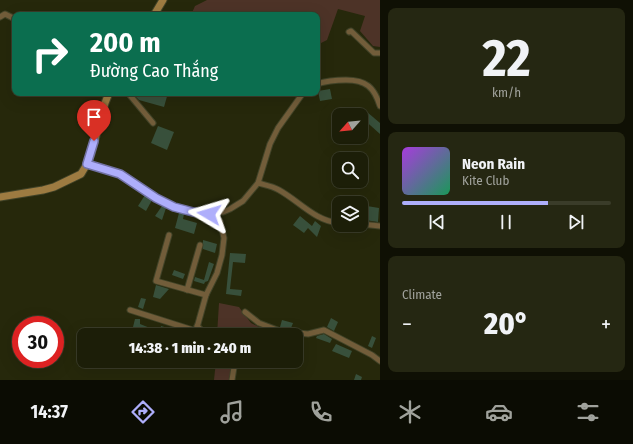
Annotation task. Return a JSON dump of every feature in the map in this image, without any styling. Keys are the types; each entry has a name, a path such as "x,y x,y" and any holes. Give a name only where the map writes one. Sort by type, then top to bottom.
{"street":[{"path":"156,12 163,0"},
{"path":"0,17 5,14 12,18"},
{"path":"349,32 357,36 374,53 380,53"},
{"path":"320,83 338,80 361,81 372,90 380,106"},
{"path":"0,197 34,193 54,187 81,174 87,164 108,96"},
{"path":"130,96 153,123"},
{"path":"87,164 120,174 165,203 184,210 202,214 216,214 230,209 243,201 258,183 274,136 281,122 301,96"},
{"path":"258,183 279,190 320,218 332,222"},
{"path":"130,310 196,331 206,295 217,273 222,255 224,238 220,220"},
{"path":"368,225 380,226"},
{"path":"169,235 156,281 206,295"},
{"path":"187,290 200,245"},
{"path":"246,312 259,323 280,331 308,334 324,330 372,355 380,361"},
{"path":"232,380 234,368"}],"shaded area":[{"path":"207,0 380,0 380,47 373,46 360,31 365,16 338,9 327,40 320,44 320,12 192,12 195,6"},
{"path":"219,303 239,307 251,323 262,328 217,328"},
{"path":"215,368 231,368 230,380 214,380"}],"building":[{"path":"330,89 332,99 320,101 320,91"},
{"path":"135,96 167,96 164,107 139,100"},
{"path":"368,113 380,123 380,134 368,123"},
{"path":"158,126 174,132 167,150 151,143"},
{"path":"145,195 152,200 146,211 138,206"},
{"path":"162,206 166,208 162,220 155,216"},
{"path":"368,206 379,208 378,222 368,220"},
{"path":"179,213 184,214 183,219 197,223 194,234 175,228"},
{"path":"300,216 312,226 315,221 321,226 317,237 308,228 304,233 293,225"},
{"path":"203,240 217,244 215,253 203,249"},
{"path":"230,253 246,254 245,263 233,262 230,289 242,290 241,296 226,294"},
{"path":"209,262 214,264 208,281 204,284 194,281 195,277 204,280"},
{"path":"174,270 185,274 183,279 172,275"},
{"path":"156,285 169,289 160,299 153,297"},
{"path":"141,298 146,299 143,309 138,307"},
{"path":"331,318 338,322 334,331 327,327"},
{"path":"135,319 140,319 140,324 150,328 133,328"},
{"path":"282,320 293,323 291,328 280,327"},
{"path":"324,334 332,339 330,343 316,338 317,336"},
{"path":"372,336 376,338 372,348 368,346"},
{"path":"336,344 352,351 349,358 332,351"},
{"path":"356,374 362,377 361,380 354,380"}],"route":[{"path":"94,141 87,164 114,171 156,198 174,207 202,214 209,214"}]}
